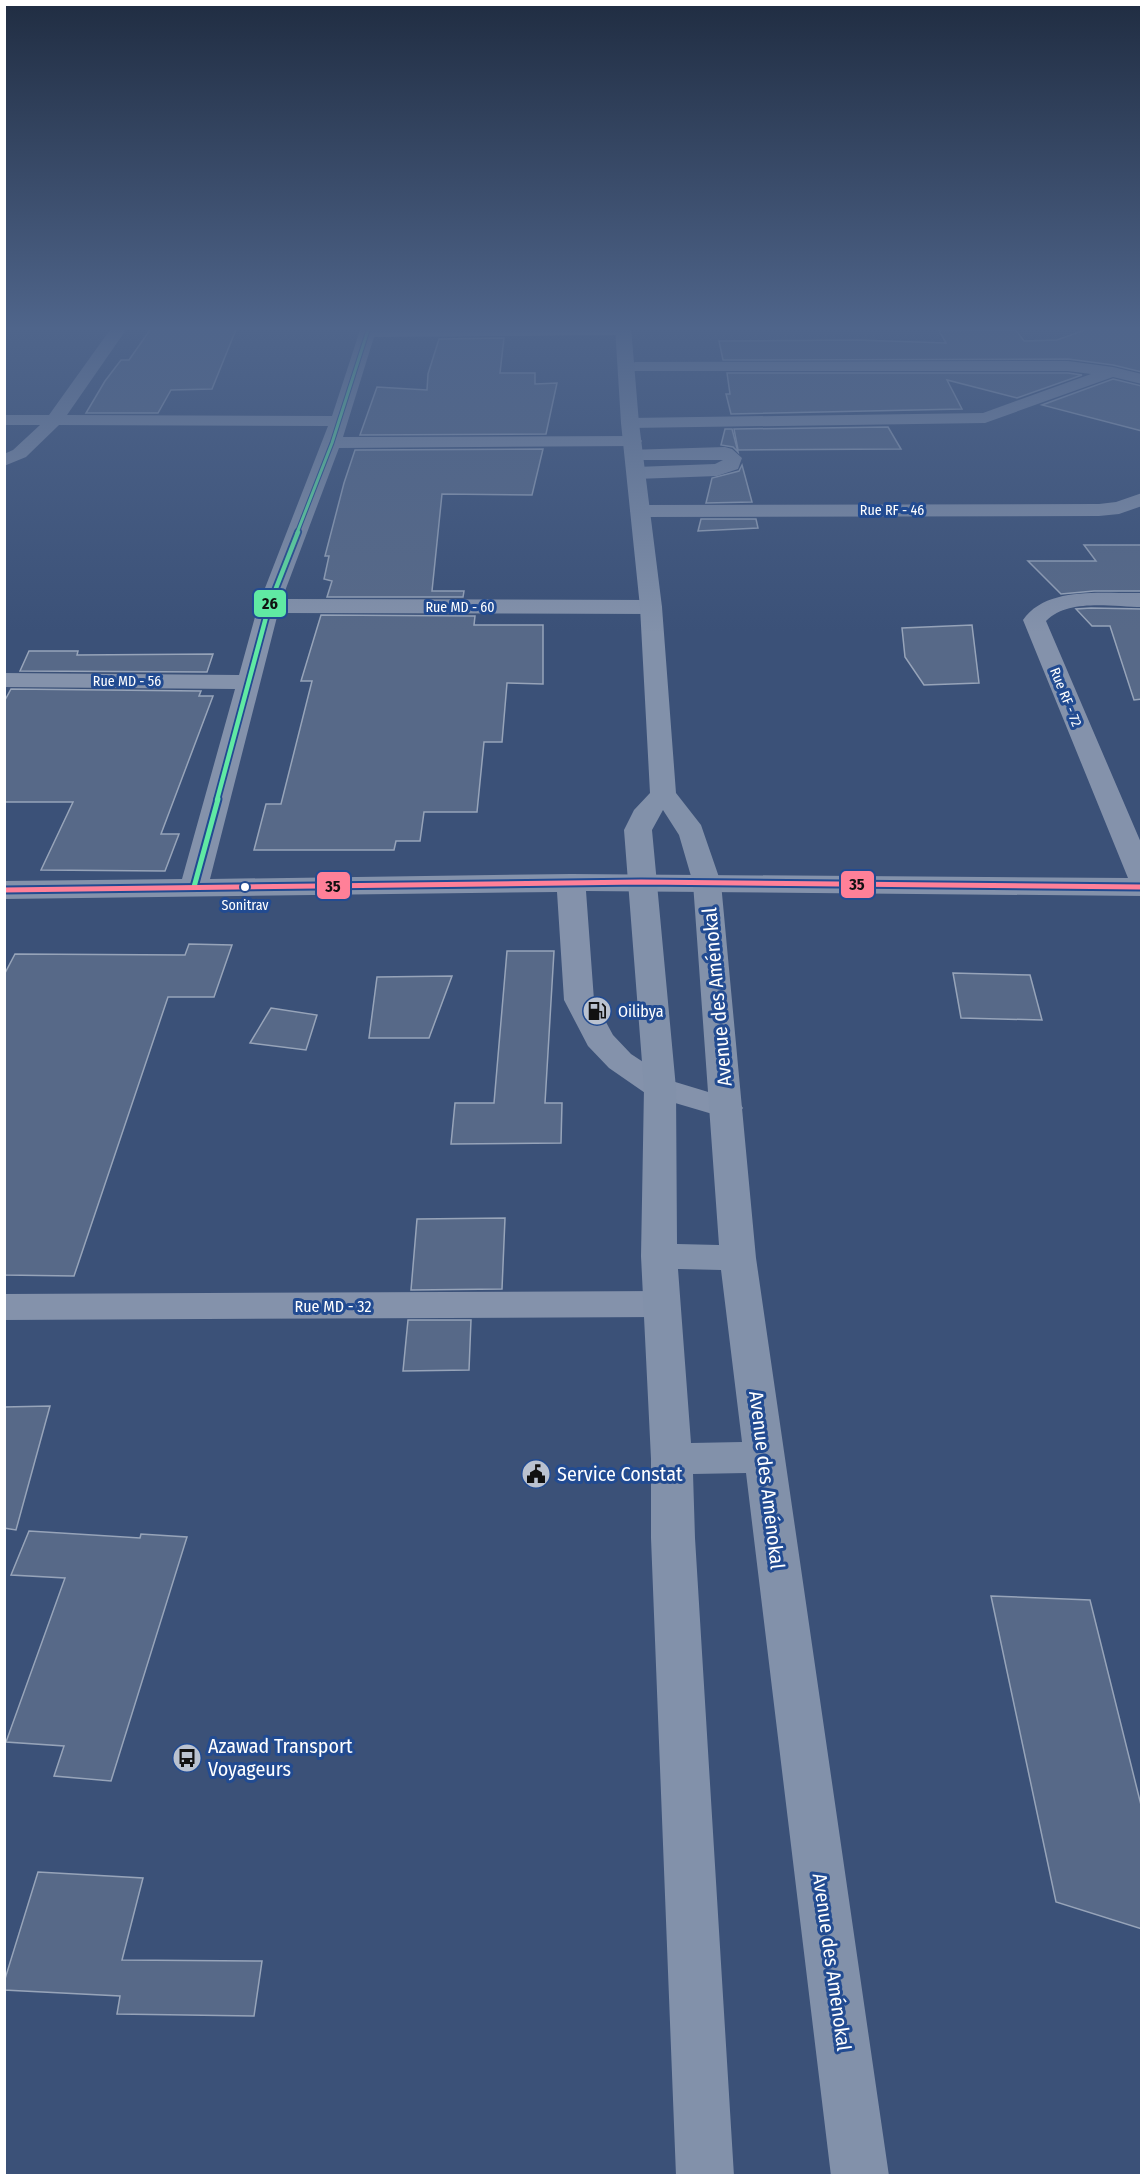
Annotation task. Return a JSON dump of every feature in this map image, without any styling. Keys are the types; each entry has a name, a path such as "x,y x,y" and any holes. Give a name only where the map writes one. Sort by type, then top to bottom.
{"main road":[{"path":"631,429 651,607 663,795 647,810 638,830 660,1088 661,1305 672,1459 673,1538 705,2175"},
{"name":"Avenue des Aménokal","path":"663,795 680,810 690,827 707,883 738,1258 860,2175"},
{"path":"659,1256 738,1258"},
{"path":"672,1459 764,1457"}],"street":[{"path":"4,461 14,458 46,429"},
{"path":"194,887 269,606 337,429"},
{"path":"332,443 633,448 858,429"},
{"name":"Rue RF - 46","path":"640,511 1099,510 1119,508 1142,499"},
{"name":"Rue RF - 72","path":"1142,600 1061,602 1041,610 1034,620 1142,879"},
{"name":"Rue MD - 60","path":"269,606 651,607"},
{"name":"Rue MD - 56","path":"4,680 249,682"},
{"path":"572,882 579,1000 599,1039 620,1061 660,1088 726,1108"},
{"path":"4,890 572,882 1142,887"},
{"name":"Rue MD - 32","path":"4,1307 661,1305"}],"building":[{"path":"362,429 547,429 546,434 360,435"},
{"path":"725,429 732,429 738,452 733,447 721,445"},
{"path":"734,429 889,429 901,449 738,450"},
{"path":"543,449 532,495 442,494 432,591 464,591 463,597 327,597 332,581 324,579 329,556 325,556 355,450"},
{"path":"742,465 752,502 706,503 712,478 739,471"},
{"path":"701,519 756,519 758,528 698,531"},
{"path":"1084,545 1142,545 1142,591 1061,594 1028,561 1096,561"},
{"path":"1076,609 1142,609 1142,699 1134,700 1110,626 1092,626"},
{"path":"321,615 475,616 474,625 543,625 543,684 507,683 502,742 484,742 477,812 424,812 420,841 396,841 394,850 254,850 266,804 281,804 312,681 301,681"},
{"path":"972,625 979,683 924,685 905,657 902,628"},
{"path":"29,651 78,651 77,655 213,654 207,672 20,671"},
{"path":"11,689 201,691 199,696 213,696 161,834 179,834 165,871 41,870 73,802 4,802 4,702"},
{"path":"189,944 232,945 214,997 168,997 74,1276 4,1275 4,975 15,954 185,955"},
{"path":"507,951 554,951 545,1103 562,1103 561,1143 451,1144 455,1103 494,1103"},
{"path":"953,973 1030,975 1042,1020 961,1018"},
{"path":"452,976 429,1038 369,1038 377,977"},
{"path":"271,1008 317,1015 306,1050 250,1043"},
{"path":"505,1218 502,1289 411,1290 417,1219"},
{"path":"408,1320 471,1320 469,1370 403,1371"},
{"path":"50,1406 16,1530 4,1528 4,1407"},
{"path":"29,1531 140,1538 141,1534 187,1537 111,1781 54,1776 64,1746 6,1742 65,1578 11,1575"},
{"path":"991,1596 1090,1600 1142,1809 1142,1929 1056,1902"},
{"path":"38,1872 143,1878 122,1960 262,1961 254,2016 117,2014 120,1996 4,1990 4,1982"}],"transit line":[{"name":"26","path":"194,887 269,606 337,429"},
{"name":"35","path":"4,890 641,882 1142,887"}],"place":[{"name":"Sonitrav","path":"245,887"},
{"name":"Oilibya","path":"597,1011"},
{"name":"Service Constat","path":"536,1474"},
{"name":"Azawad Transport Voyageurs","path":"187,1758"}]}
